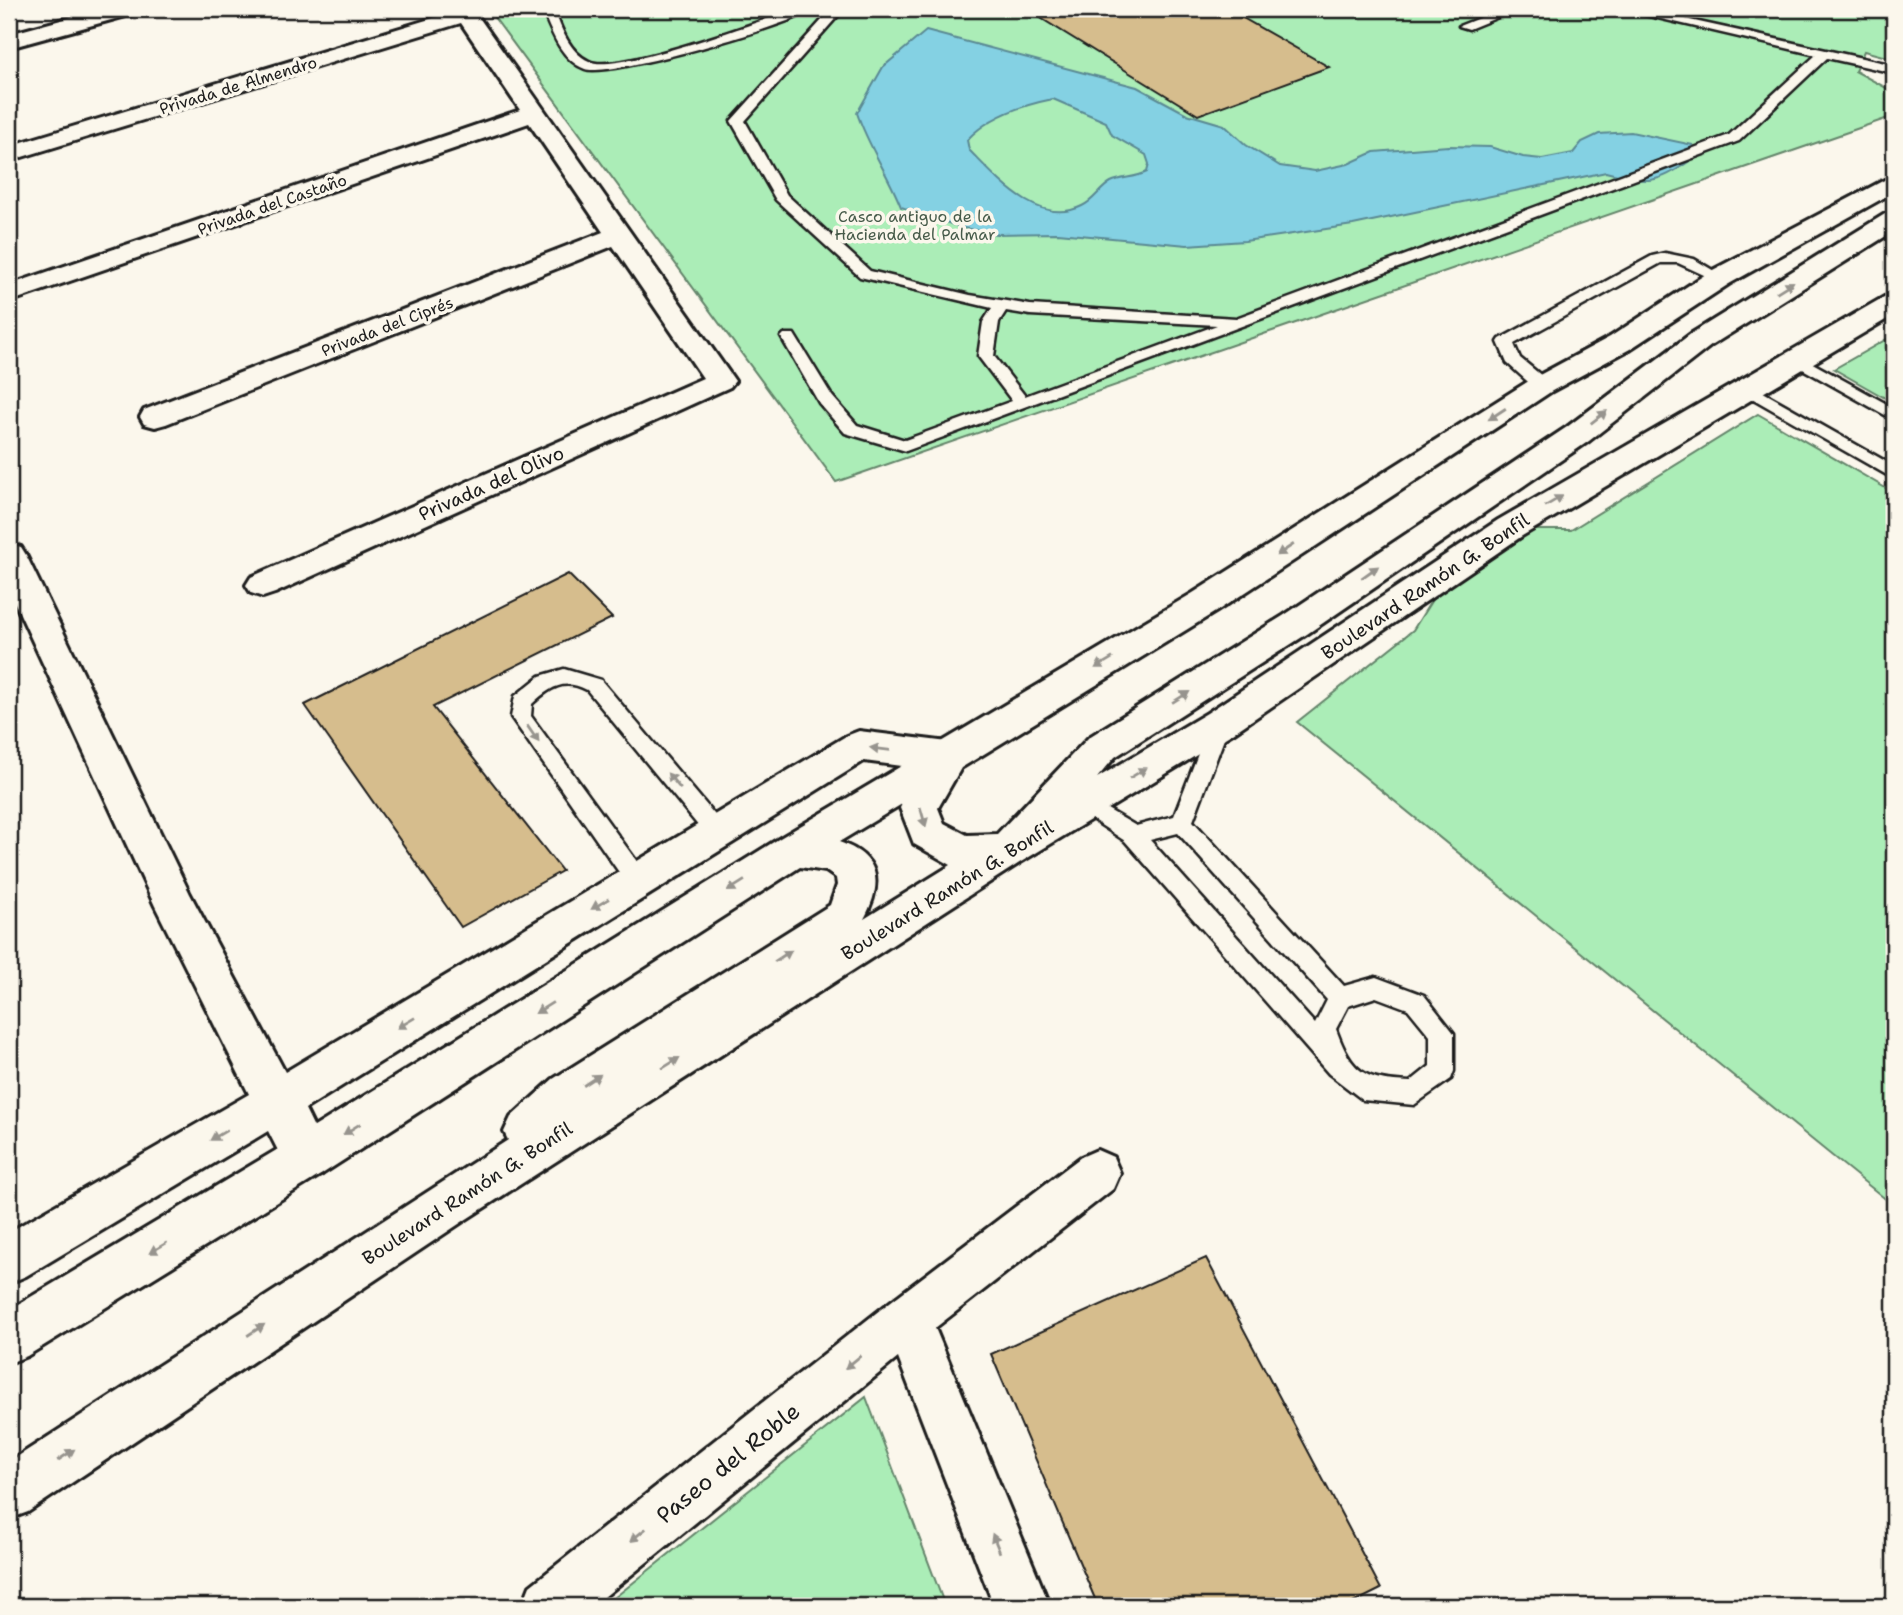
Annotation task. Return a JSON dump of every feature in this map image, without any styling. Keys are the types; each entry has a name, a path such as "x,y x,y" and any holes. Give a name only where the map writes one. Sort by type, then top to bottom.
{"main road":[{"path":"9,41 125,9"},
{"path":"464,12 619,235"},
{"name":"Privada de Almendro","path":"9,155 464,12"},
{"name":"Privada del Castaño","path":"9,294 534,113"},
{"path":"1620,344 1719,278 1894,182"},
{"path":"9,1338 306,1158 794,850 1205,602 1542,386 1894,207"},
{"path":"948,757 930,783 919,808 928,833 962,852 1007,850 1102,747 1295,625 1578,434 1702,339 1894,220"},
{"name":"Privada del Olivo","path":"263,585 720,381 619,235"},
{"name":"Privada del Ciprés","path":"155,417 619,235"},
{"name":"Boulevard Ramón G. Bonfil","path":"9,1493 447,1204 1007,850 1220,723 1510,527 1894,303"},
{"path":"9,555 175,906 306,1158"},
{"path":"11,1257 278,1101 859,746 948,757"},
{"path":"447,1204 569,1094 844,917 857,898 858,879 845,860 821,851 794,850"},
{"name":"Paseo del Roble","path":"550,1606 906,1319 1097,1174"},
{"path":"906,1319 1022,1606"}],"lane":[{"path":"548,9 573,59 593,68 633,62 807,9"},
{"path":"838,9 738,121 781,197 865,274 1001,306 1242,322"},
{"path":"1465,26 1511,9"},
{"path":"1625,9 1894,69"},
{"path":"789,337 825,399 851,429 906,446 1734,138 1825,53"},
{"path":"1542,386 1513,360 1506,342 1657,258 1681,258 1719,278"},
{"path":"1001,306 991,322 986,356 1022,403"},
{"path":"1798,360 1894,415"},
{"path":"1749,388 1894,473"},
{"path":"638,881 522,717 522,701 545,679 580,676 594,685 717,833"},
{"path":"1182,823 1220,723"},
{"path":"1085,804 1133,835 1336,1066 1372,1092 1415,1094 1442,1071 1443,1033 1416,1002 1376,987 1340,998 1324,1029 1336,1066"},
{"path":"1133,835 1182,823"},
{"path":"1182,823 1340,998"}],"green space":[{"name":"Casco antiguo de la Hacienda del Palmar","path":"488,9 1894,9 1894,59 1864,51 1855,71 1894,92 1894,116 836,482"},
{"path":"1894,335 1894,403 1834,369"},
{"path":"1758,414 1894,493 1894,1206 1297,722 1413,630 1445,579 1513,530 1571,530"},
{"path":"866,1397 945,1606 604,1606"}],"water":[{"path":"926,31 1137,87 1187,114 1224,125 1246,145 1280,166 1315,171 1348,164 1374,152 1448,146 1490,147 1523,157 1542,159 1573,153 1582,142 1599,134 1631,132 1693,145 1691,160 1668,174 1650,180 1606,172 1353,225 1245,241 1187,245 1058,233 996,234 963,228 901,207 857,113 883,67","holes":["1053,99 1106,122 1112,135 1146,155 1149,164 1147,172 1111,182 1086,204 1066,211 1034,205 1019,196 969,150 967,140 996,118"]}],"building":[{"path":"1026,9 1227,9 1329,67 1198,115"},
{"path":"568,574 612,618 433,707 562,871 461,927 305,705"},
{"path":"1206,1258 1381,1589 1347,1606 1098,1606 991,1354"}]}
